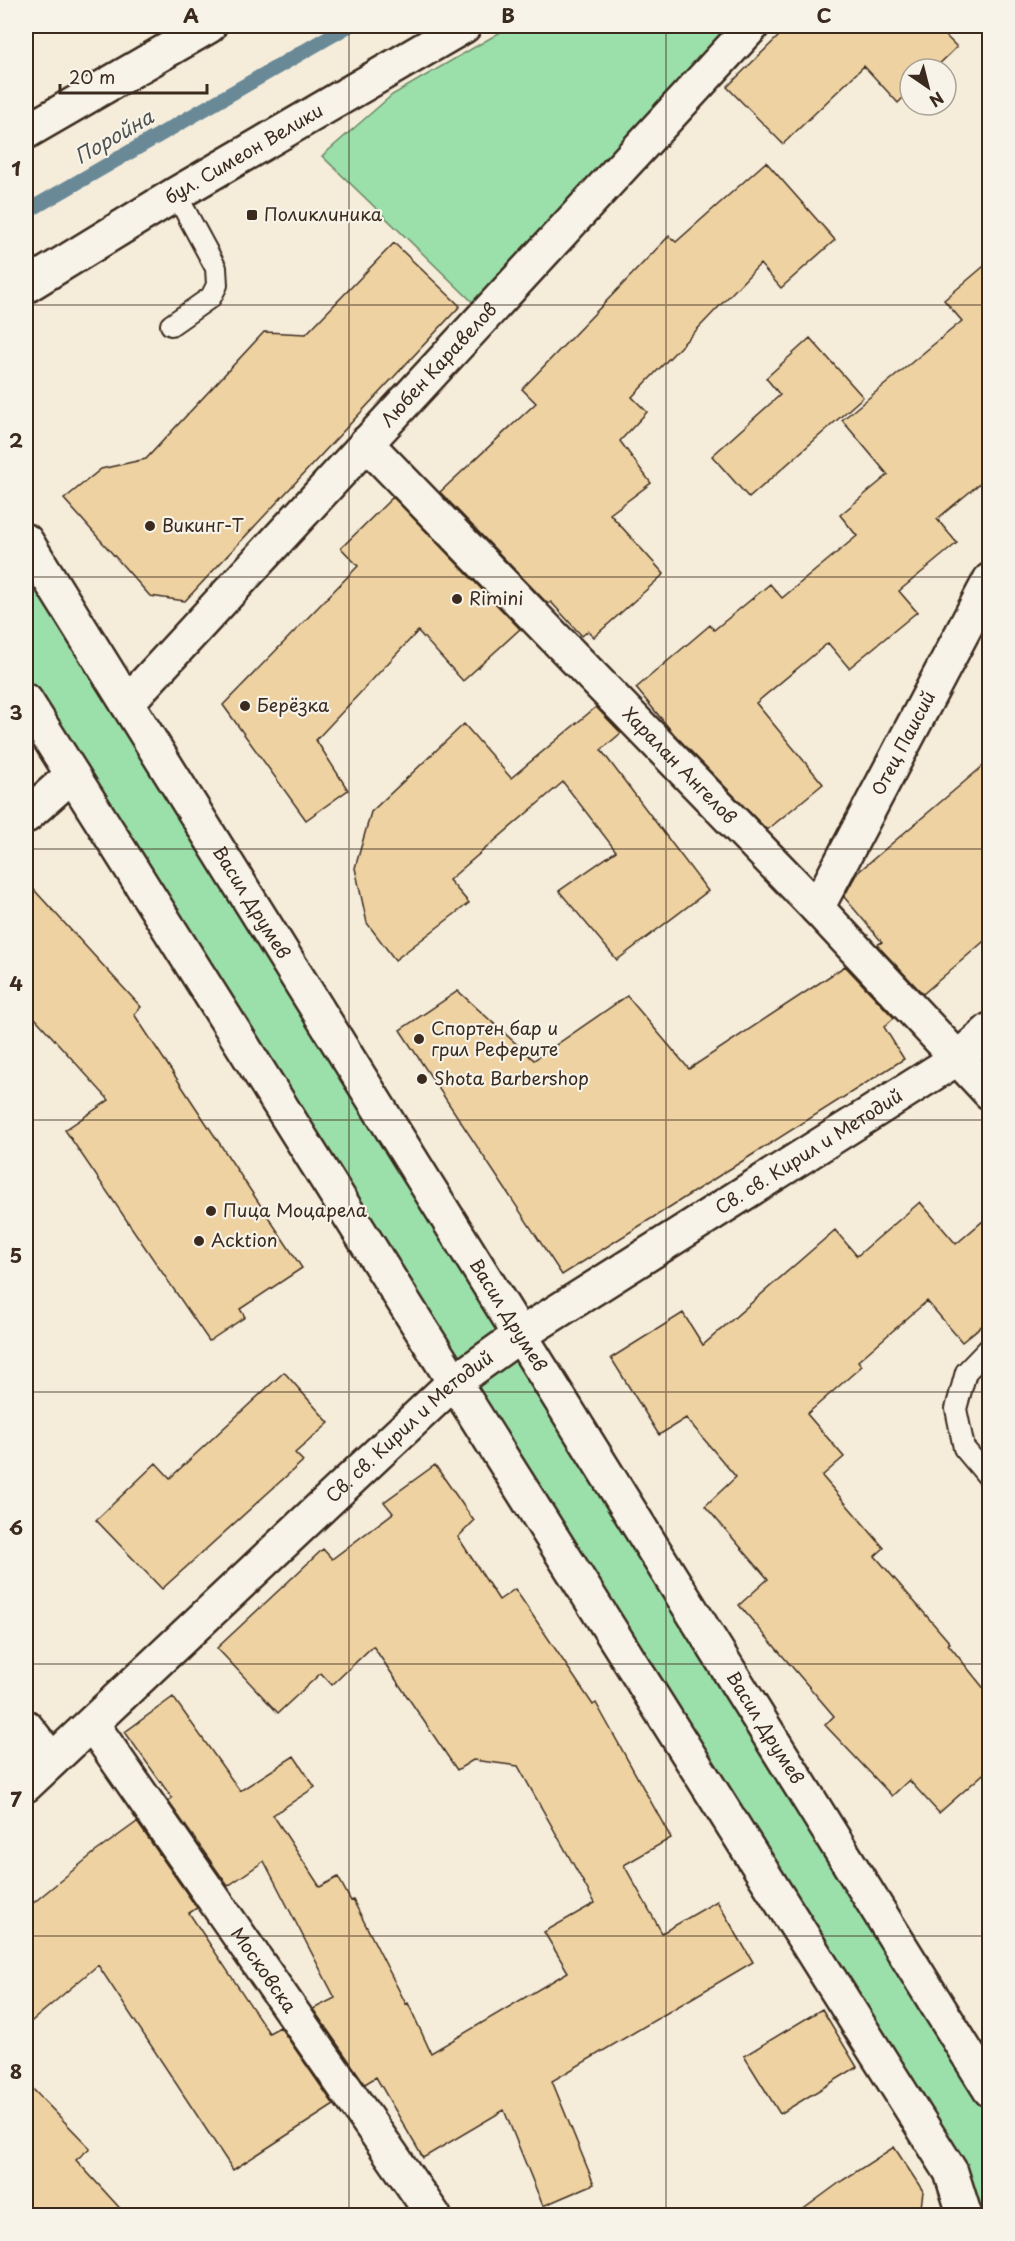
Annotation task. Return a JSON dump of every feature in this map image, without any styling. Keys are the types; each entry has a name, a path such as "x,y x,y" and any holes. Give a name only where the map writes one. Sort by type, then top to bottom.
{"street":[{"path":"26,132 209,26"},
{"name":"бул. Симеон Велики","path":"26,286 176,194 464,26"},
{"name":"Любен Каравелов","path":"127,703 752,26"},
{"name":"Харалан Ангелов","path":"366,443 816,908 990,1093"},
{"name":"Васил Друмев","path":"26,541 990,2090"},
{"name":"Отец Паисий","path":"816,908 990,580"},
{"path":"26,701 951,2172 963,2214"},
{"path":"26,816 72,776"},
{"name":"Св. св. Кирил и Методий","path":"26,1785 453,1383 520,1335 958,1058 990,1030"},
{"name":"Московска","path":"92,1724 434,2216"},
{"path":"26,1727 52,1760"}],"lane":[{"path":"171,325 211,297 217,285 216,268 176,194"},
{"path":"990,1347 966,1372 956,1409 964,1448 990,1479"}],"green space":[{"path":"511,26 752,26 485,314 322,156 392,95"},
{"path":"26,541 989,2090 989,2215 965,2215 26,701"}],"building":[{"path":"789,26 936,26 957,47 947,57 898,57 898,103 864,66 783,144 727,87"},
{"path":"766,162 835,240 781,288 760,264 632,397 647,412 620,441 651,483 610,514 664,574 594,637 588,631 582,636 440,492 536,403 522,389 669,236 676,242"},
{"path":"394,243 460,306 185,601 150,596 64,499 101,469 146,459 264,332 306,334"},
{"path":"990,261 990,475 937,519 957,543 899,591 917,612 849,668 828,643 756,703 823,784 767,830 674,734 636,688 710,625 714,630 770,584 782,598 857,536 840,515 888,475 842,420 962,321 944,300"},
{"path":"810,338 863,397 749,498 712,456 780,395 766,378"},
{"path":"393,497 520,629 463,681 418,631 316,740 348,790 306,820 223,705 358,566 341,548"},
{"path":"596,707 621,733 601,750 708,891 617,960 559,891 616,851 563,782 449,880 469,903 395,960 367,923 355,868 371,812 464,724 511,778"},
{"path":"990,760 990,936 923,994 877,945 882,942 844,897 857,873"},
{"path":"26,881 141,1007 134,1014 302,1268 240,1309 245,1317 209,1341 65,1130 109,1100 26,1008"},
{"path":"845,966 894,1018 884,1027 904,1059 562,1275 400,1030 458,991 534,1060 627,996 689,1069"},
{"path":"920,1202 956,1244 990,1215 990,1319 962,1342 927,1301 858,1361 862,1366 807,1414 844,1457 822,1476 884,1548 875,1556 950,1643 948,1644 990,1696 990,1768 939,1813 909,1780 892,1796 825,1725 834,1716 739,1605 768,1579 705,1506 736,1477 686,1418 659,1435 611,1358 683,1313 703,1345 835,1230 857,1256"},
{"path":"284,1372 329,1423 295,1453 303,1461 162,1589 96,1520 156,1463 170,1478"},
{"path":"435,1465 474,1521 458,1537 499,1600 515,1589 593,1705 596,1703 671,1838 624,1865 662,1933 717,1901 753,1962 552,2081 594,2184 543,2206 504,2110 423,2158 376,2077 365,2084 313,2009 335,1998 264,1861 228,1886 168,1801 172,1798 125,1732 173,1697 240,1791 294,1756 315,1787 273,1815 320,1887 338,1877 351,1901 353,1900 406,2004 408,2003 431,2053 568,1972 544,1932 595,1903 518,1766 473,1760 457,1770 373,1646 332,1685 321,1673 278,1713 217,1648 323,1549 332,1559 393,1513 384,1502"},
{"path":"137,1822 197,1908 189,1913 269,2033 280,2027 334,2105 233,2170 98,1965 26,2026 26,1909 94,1853"},
{"path":"822,2009 857,2067 780,2114 744,2056"},
{"path":"26,2082 90,2148 76,2160 127,2216 26,2216"},
{"path":"894,2147 923,2191 920,2216 794,2216 843,2180"}],"waterway":[{"name":"Поройна","path":"26,212 348,26"}],"place":[{"name":"Поликлиника","path":"252,215"},
{"name":"Викинг-Т","path":"150,526"},
{"name":"Rimini","path":"457,599"},
{"name":"Берёзка","path":"245,706"},
{"name":"Спортен бар и грил Реферите","path":"419,1039"},
{"name":"Shota Barbershop","path":"422,1079"},
{"name":"Пица Моцарела","path":"211,1211"},
{"name":"Acktion","path":"199,1241"}]}
